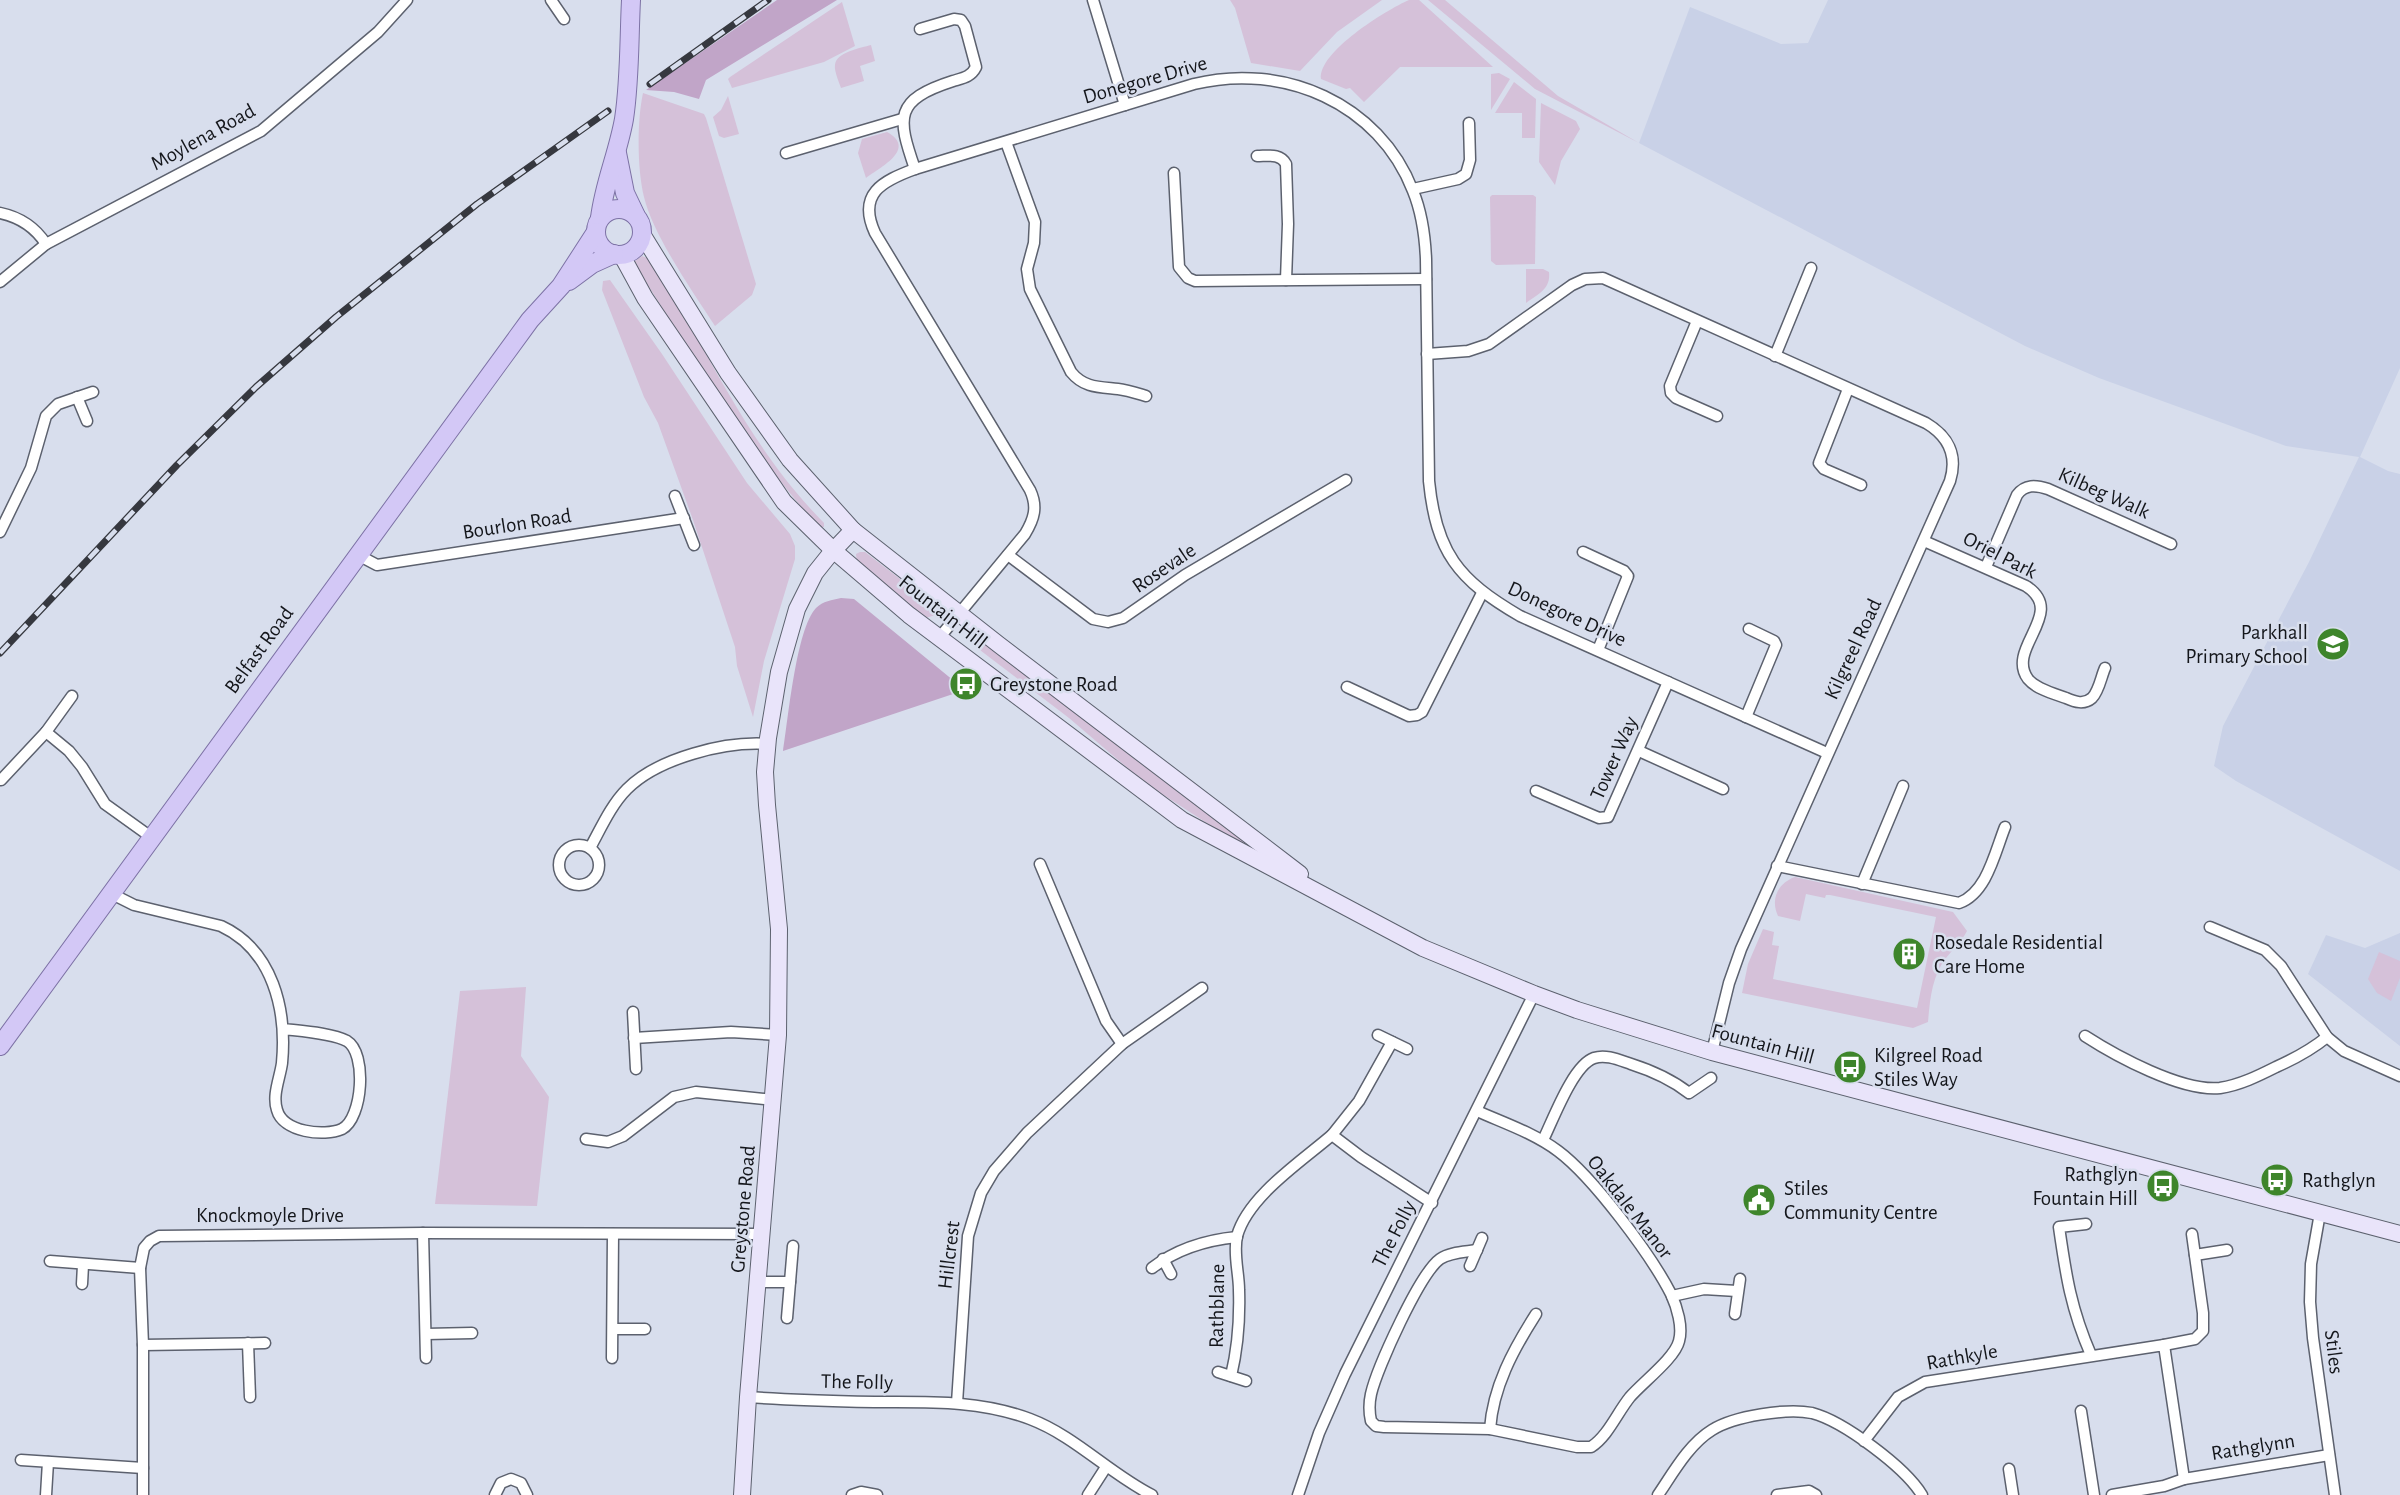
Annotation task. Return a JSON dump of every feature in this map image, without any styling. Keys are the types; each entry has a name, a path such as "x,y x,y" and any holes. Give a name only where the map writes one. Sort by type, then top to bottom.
{"main road":[{"path":"617,153 625,193 642,228 636,247 617,254 603,248 598,225 604,192 617,153 626,93 631,0"},
{"path":"598,225 604,213 617,208 636,216"},
{"name":"Belfast Road","path":"0,1046 530,320 561,286 598,225"},
{"name":"Belfast Road","path":"561,286 592,264 617,254"}],"street":[{"name":"Moylena Road","path":"0,282 46,244 261,131 378,32 407,0"},
{"path":"551,0 564,19"},
{"path":"1094,0 1125,105"},
{"path":"915,169 905,140 902,119 906,109 917,97 969,75 976,67 961,20 954,19 920,29"},
{"name":"Donegore Drive","path":"939,638 1024,534 1035,508 1032,494 875,233 870,220 870,203 876,190 891,177 1194,83 1251,77 1298,86 1336,101 1366,122 1394,155 1413,189 1424,234 1429,481 1434,520 1448,554 1482,593 1520,616 1827,753"},
{"path":"786,153 902,119"},
{"path":"1413,189 1458,179 1466,174 1470,163 1469,123"},
{"path":"1006,142 1035,222 1034,243 1027,269 1030,289 1066,362 1077,378 1088,385 1146,396"},
{"path":"1257,156 1281,157 1287,170 1286,280"},
{"path":"1174,173 1177,258 1179,267 1188,278 1195,281 1426,279"},
{"path":"0,213 26,224 40,235 46,244"},
{"name":"Fountain Hill","path":"642,234 729,373 790,460 853,530 1336,901"},
{"name":"Fountain Hill","path":"617,254 784,502 834,550 939,638 1182,820 1423,948 1534,994 1712,1052 2400,1234"},
{"path":"1775,356 1811,268"},
{"name":"Kilgreel Road","path":"1427,354 1468,351 1489,344 1572,285 1590,278 1603,278 1926,423 1946,440 1953,456 1952,474 1924,541 1741,949 1729,983 1712,1052"},
{"path":"1697,321 1670,386 1671,393 1676,398 1717,416"},
{"path":"1848,389 1819,464 1824,470 1861,485"},
{"path":"2,526 31,468 46,416 58,404 93,392"},
{"path":"77,397 87,421"},
{"name":"Rosevale","path":"1008,555 1093,619 1112,622 1128,615 1185,575 1346,480"},
{"name":"Kilbeg Walk","path":"1986,567 2017,495 2023,488 2031,486 2048,489 2171,544"},
{"path":"675,496 694,545"},
{"name":"Bourlon Road","path":"358,555 377,565 684,518"},
{"name":"Greystone Road","path":"742,1495 778,1035 779,941 766,794 768,744 779,672 797,609 816,573 853,530"},
{"name":"Oriel Park","path":"1924,541 2030,589 2039,601 2039,620 2023,656 2024,668 2030,680 2070,700 2082,702 2093,696 2105,668"},
{"path":"1583,552 1624,570 1628,576 1598,650"},
{"path":"1347,687 1409,716 1422,712 1482,593"},
{"path":"1746,717 1776,646 1774,640 1749,629"},
{"name":"Tower Way","path":"1536,791 1599,818 1606,818 1639,751 1668,682"},
{"path":"1,780 46,732 72,696"},
{"path":"46,732 82,766 104,804 151,837"},
{"path":"590,848 621,796 650,771 678,758 756,743 768,744"},
{"path":"1639,751 1723,789"},
{"path":"1862,884 1903,786"},
{"path":"1777,866 1951,903 1964,902 1980,888 2005,827"},
{"path":"1040,864 1106,1021 1122,1044"},
{"path":"110,893 134,905 204,920 234,931 249,944 262,960 273,982 284,1029 281,1072 275,1101 280,1118 298,1129 321,1132 340,1130 353,1116 359,1100 359,1069 354,1049 345,1040 284,1029"},
{"path":"2210,927 2259,946 2269,953 2281,966 2327,1037 2344,1051 2400,1076"},
{"name":"Hillcrest","path":"957,1403 968,1236 981,1193 1000,1162 1122,1044 1202,988"},
{"name":"The Folly","path":"1298,1495 1319,1433 1345,1374 1534,994"},
{"path":"633,1012 636,1069"},
{"path":"634,1038 731,1032 778,1035"},
{"path":"1378,1035 1407,1049"},
{"path":"2085,1036 2118,1057 2192,1085 2220,1088 2246,1081 2297,1058 2327,1037"},
{"name":"Rathblane","path":"1231,1376 1239,1338 1240,1315 1237,1237 1250,1212 1263,1196 1332,1135 1359,1101 1392,1042"},
{"path":"1542,1140 1578,1071 1592,1058 1612,1058 1645,1069 1666,1077 1689,1093 1711,1078"},
{"path":"586,1139 608,1142 622,1136 674,1097 696,1092 774,1100"},
{"name":"Oakdale Manor","path":"1477,1111 1542,1140 1560,1152 1599,1192 1672,1296 1681,1329 1677,1346 1629,1398 1591,1447 1577,1447 1490,1430 1384,1427 1373,1424 1369,1414 1376,1378 1400,1325 1430,1270 1437,1261 1449,1255 1477,1250"},
{"path":"1332,1135 1432,1203"},
{"name":"Stiles","path":"2319,1213 2311,1264 2310,1303 2335,1495"},
{"path":"2086,1224 2059,1227 2070,1300 2091,1355 2195,1339 2203,1331 2203,1312 2192,1234"},
{"path":"423,1233 426,1358"},
{"name":"Knockmoyle Drive","path":"143,1495 140,1268 144,1248 159,1236 423,1233 762,1234"},
{"path":"612,1357 613,1234"},
{"name":"Rathblane","path":"1152,1268 1163,1259 1207,1241 1237,1237"},
{"path":"1470,1266 1482,1238"},
{"path":"787,1318 793,1246"},
{"path":"2195,1255 2227,1250"},
{"path":"1163,1259 1171,1274"},
{"path":"50,1261 140,1268"},
{"path":"82,1284 83,1265"},
{"path":"1735,1314 1740,1279"},
{"path":"758,1282 790,1282"},
{"path":"1672,1296 1703,1289 1737,1291"},
{"path":"1490,1430 1493,1401 1504,1373 1516,1346 1536,1314"},
{"path":"613,1329 645,1329"},
{"path":"426,1334 472,1333"},
{"path":"248,1343 250,1397"},
{"path":"143,1345 264,1343"},
{"name":"Rathglynn","path":"2164,1345 2184,1479"},
{"name":"Rathkyle","path":"1864,1441 1892,1403 1919,1384 2091,1355"},
{"name":"Rathblane","path":"1218,1372 1247,1381"},
{"name":"The Folly","path":"748,1397 809,1401 957,1403 999,1410 1033,1420 1153,1495"},
{"path":"2081,1411 2094,1495"},
{"path":"1658,1495 1701,1438 1712,1430 1735,1420 1804,1412 1831,1420 1864,1441 1903,1472 1922,1495"},
{"name":"Rathglynn","path":"2112,1495 2164,1486 2184,1479 2329,1455"},
{"path":"21,1460 143,1468"},
{"path":"46,1495 48,1462"},
{"path":"1088,1495 1106,1467"},
{"path":"2009,1469 2013,1495"},
{"path":"495,1495 501,1483 510,1479 521,1483 527,1495"},
{"path":"1777,1495 1809,1491 1816,1495"},
{"path":"852,1495 862,1492 877,1495"}],"shaded area":[{"path":"777,0 837,0 706,80 699,99 674,92 646,90"},
{"path":"1230,0 1382,0 1337,32 1300,71 1251,63 1235,8"},
{"path":"1409,0 1419,0 1493,67 1400,67 1364,102 1350,88 1346,89 1321,79 1323,68 1341,45 1370,22"},
{"path":"1428,0 1445,0 1558,96 1639,143 1535,89"},
{"path":"1828,0 2400,0 2400,368 2360,457 2400,474 2400,871 2236,781 2214,766 2223,726 2309,562 2359,457 2286,446 2099,378 2025,346 1639,143 1690,7 1781,44 1808,43"},
{"path":"842,2 855,46 824,62 732,88 728,79 730,77"},
{"path":"871,45 875,61 860,66 864,81 841,88 835,70 836,61 850,51"},
{"path":"1499,73 1510,79 1491,110 1491,74"},
{"path":"1514,82 1536,99 1535,138 1522,138 1522,113 1495,113"},
{"path":"643,93 704,114 706,118 756,284 752,295 715,326 665,246 644,197 639,145"},
{"path":"728,96 739,134 724,138 719,136 713,117 721,110"},
{"path":"1541,103 1576,121 1580,129 1561,161 1555,185 1539,162"},
{"path":"887,132 896,138 899,145 897,151 887,164 866,178 858,153 862,139"},
{"path":"1492,195 1536,197 1535,264 1496,265 1491,261"},
{"path":"642,256 647,258 682,312 752,432 803,501 824,523 824,527 819,527 793,497 744,433 635,265 635,261"},
{"path":"1526,269 1543,269 1549,272 1549,278 1543,290 1526,303"},
{"path":"610,280 747,483 790,534 795,546 795,559 764,661 753,717 737,666 735,647 693,520 658,423 644,397 602,290 603,281"},
{"path":"865,552 934,605 935,615 926,618 857,564 856,554"},
{"path":"841,598 854,599 965,690 783,751 798,655 809,619 819,606"},
{"path":"972,638 976,638 1252,848 1250,851 1145,783 1069,718 972,644"},
{"path":"1795,877 1953,912 1967,931 1938,972 1931,996 1928,1022 1913,1028 1742,993 1748,964 1763,929 1774,932 1772,945 1779,946 1773,979 1917,1008 1936,917 1830,895 1825,898 1806,894 1800,921 1778,916 1775,904 1777,892 1784,883"},
{"path":"2400,933 2400,1046 2308,974 2326,935 2365,948"},
{"path":"2379,952 2400,961 2400,978 2391,1001 2377,993 2368,979"},
{"path":"526,987 521,1056 549,1097 537,1206 435,1204 460,991"}],"railway":[{"path":"650,84 768,0"},
{"path":"0,653 177,465 256,387 336,317 477,204 608,111"}],"place":[{"name":"Parkhall Primary School","path":"2333,644"},
{"name":"Greystone Road","path":"966,684"},
{"name":"Rosedale Residential Care Home","path":"1909,954"},
{"name":"Kilgreel Road Stiles Way","path":"1850,1067"},
{"name":"Rathglyn","path":"2277,1180"},
{"name":"Rathglyn Fountain Hill","path":"2163,1186"},
{"name":"Stiles Community Centre","path":"1759,1200"}]}
